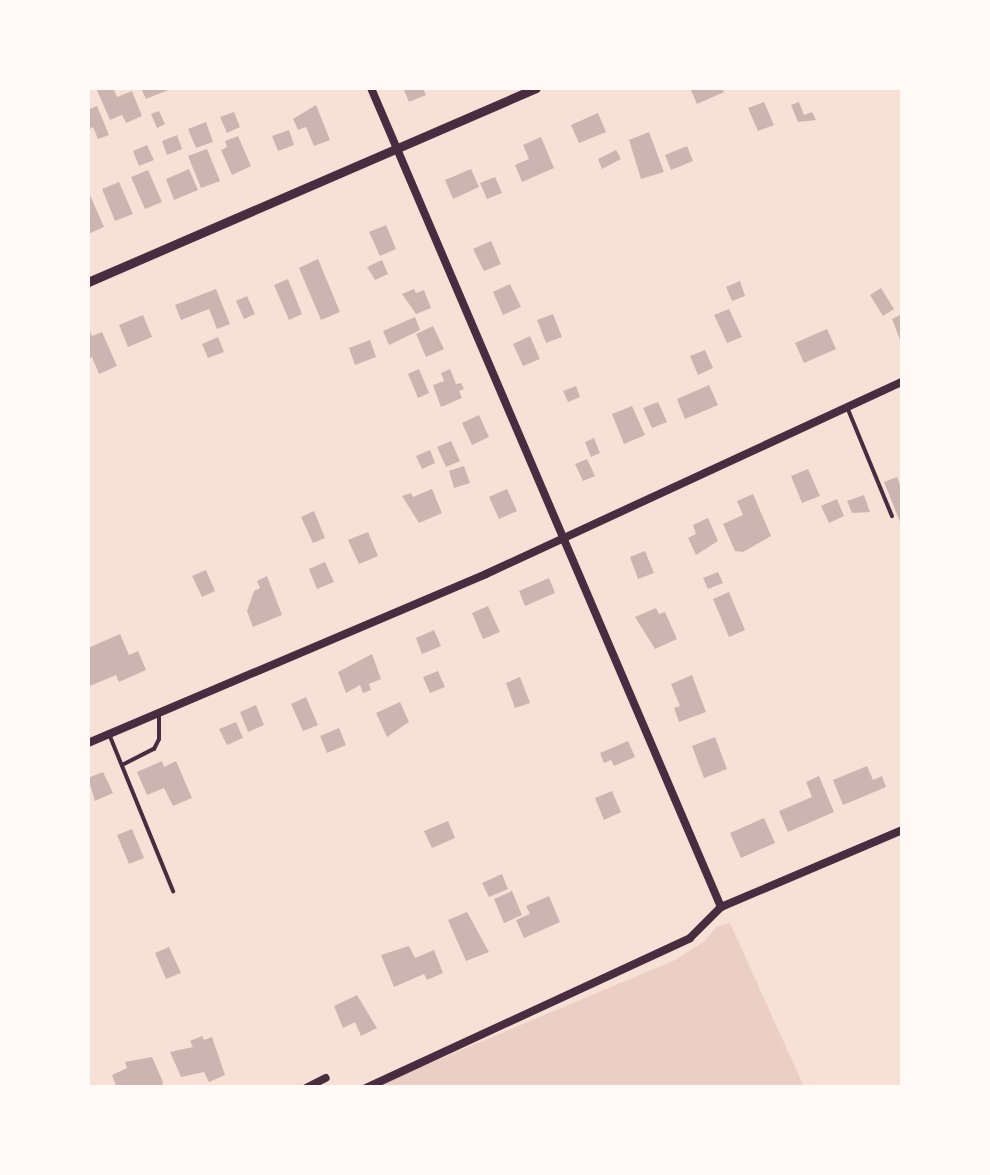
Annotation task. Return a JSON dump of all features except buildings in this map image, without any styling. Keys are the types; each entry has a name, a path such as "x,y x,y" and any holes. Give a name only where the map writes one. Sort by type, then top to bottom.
{"street":[{"path":"371,88 721,908"},
{"path":"88,282 536,88"},
{"path":"88,743 486,574 902,382"},
{"path":"366,1088 690,938 721,908 902,830"},
{"path":"306,1088 326,1078"}],"lane":[{"path":"847,408 892,516"},
{"path":"122,765 154,749 159,739 159,712"},
{"path":"110,734 174,891"}],"shaded area":[{"path":"730,923 804,1087 371,1088 675,960 705,941 716,927"}]}
